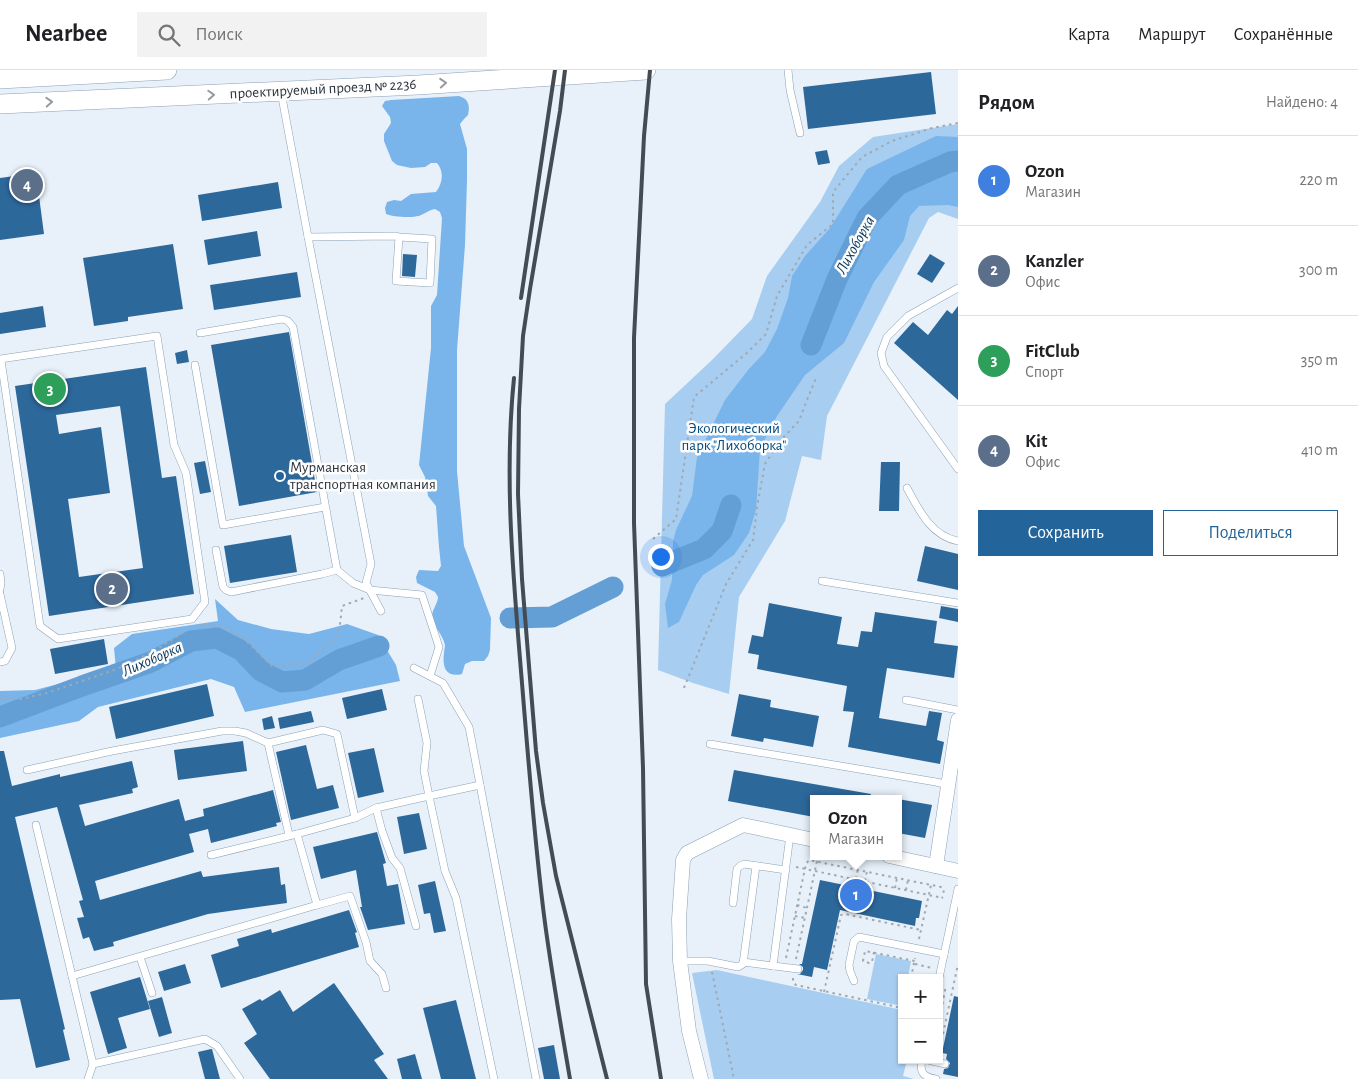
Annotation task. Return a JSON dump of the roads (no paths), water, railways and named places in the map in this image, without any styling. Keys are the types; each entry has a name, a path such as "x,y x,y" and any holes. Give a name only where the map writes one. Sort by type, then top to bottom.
{"main road":[{"path":"0,78 167,70"},
{"name":"проектируемый проезд № 2236","path":"0,104 418,85 646,70"}],"street":[{"path":"936,866 958,720"},
{"path":"701,1079 689,1031 680,961 679,919 683,860 687,853 744,825 810,839"},
{"path":"902,859 958,871"}],"lane":[{"path":"788,70 790,90 800,133"},
{"path":"281,92 372,564 366,583 381,611"},
{"path":"308,237 399,236 432,239 430,283 396,281 399,236"},
{"path":"958,288 908,316 887,337 881,353 884,366 958,469"},
{"path":"200,333 282,319 288,321 293,327 337,570 354,583 370,590 422,595 439,647 430,676"},
{"path":"157,336 174,445 186,473 205,602 192,619 58,639 40,626 0,360 157,336"},
{"path":"195,365 223,525 325,507"},
{"path":"907,488 924,519 947,539 958,541"},
{"path":"216,550 223,587 231,592 337,570"},
{"path":"0,574 2,583 0,589"},
{"path":"822,581 958,602"},
{"path":"0,594 12,648 4,661 0,662"},
{"path":"414,668 443,683 470,727 536,1079"},
{"path":"418,699 427,743 424,770 429,796 445,871 456,898 494,1079"},
{"path":"906,700 958,710"},
{"path":"27,770 112,751 222,730 246,733 268,743 323,730 337,734 355,818"},
{"path":"268,743 293,835 317,904"},
{"path":"710,744 948,785"},
{"path":"211,855 355,818 376,808 480,785"},
{"path":"376,808 392,858 400,868 416,926"},
{"path":"36,825 93,1064 88,1079"},
{"path":"773,966 790,835"},
{"path":"733,903 738,867 742,864 786,868"},
{"path":"680,961 708,961 738,967 742,966 756,866"},
{"path":"940,974 958,889"},
{"path":"72,976 350,896 366,942 370,961 382,974 386,988"},
{"path":"854,981 849,968 854,940 859,936 944,954"},
{"path":"140,957 152,993"},
{"path":"743,962 796,969"},
{"path":"93,1064 205,1039 217,1046 240,1079"},
{"path":"922,1064 922,1072 927,1077 936,1079"}],"waterway":[{"name":"Лихоборка","path":"811,345 837,279 867,218 898,185 950,162 958,161"},
{"name":"Лихоборка","path":"662,566 704,549 722,531 731,505"},
{"name":"Лихоборка","path":"510,618 552,617 613,587"},
{"name":"Лихоборка","path":"0,717 151,662 191,641 217,638 242,651 261,671 282,682 305,680 339,660 379,646"}],"railway":[{"path":"521,298 555,70"},
{"path":"565,70 523,336 519,409 518,494 529,666 536,751 543,803 556,876 607,1079"},
{"path":"650,70 644,136 634,338 634,523 643,768 646,984 661,1079"},
{"path":"514,378 511,415 510,488 518,635 541,892 570,1079"}],"place":[{"name":"Kit","path":"27,185"},
{"name":"FitClub","path":"50,389"},
{"name":"Мурманская транспортная компания","path":"280,476"},
{"name":"Kanzler","path":"112,589"},
{"name":"Ozon","path":"856,895"}],"park label":[{"name":"Экологический парк \"Лихоборка\"","path":"734,436"}]}
